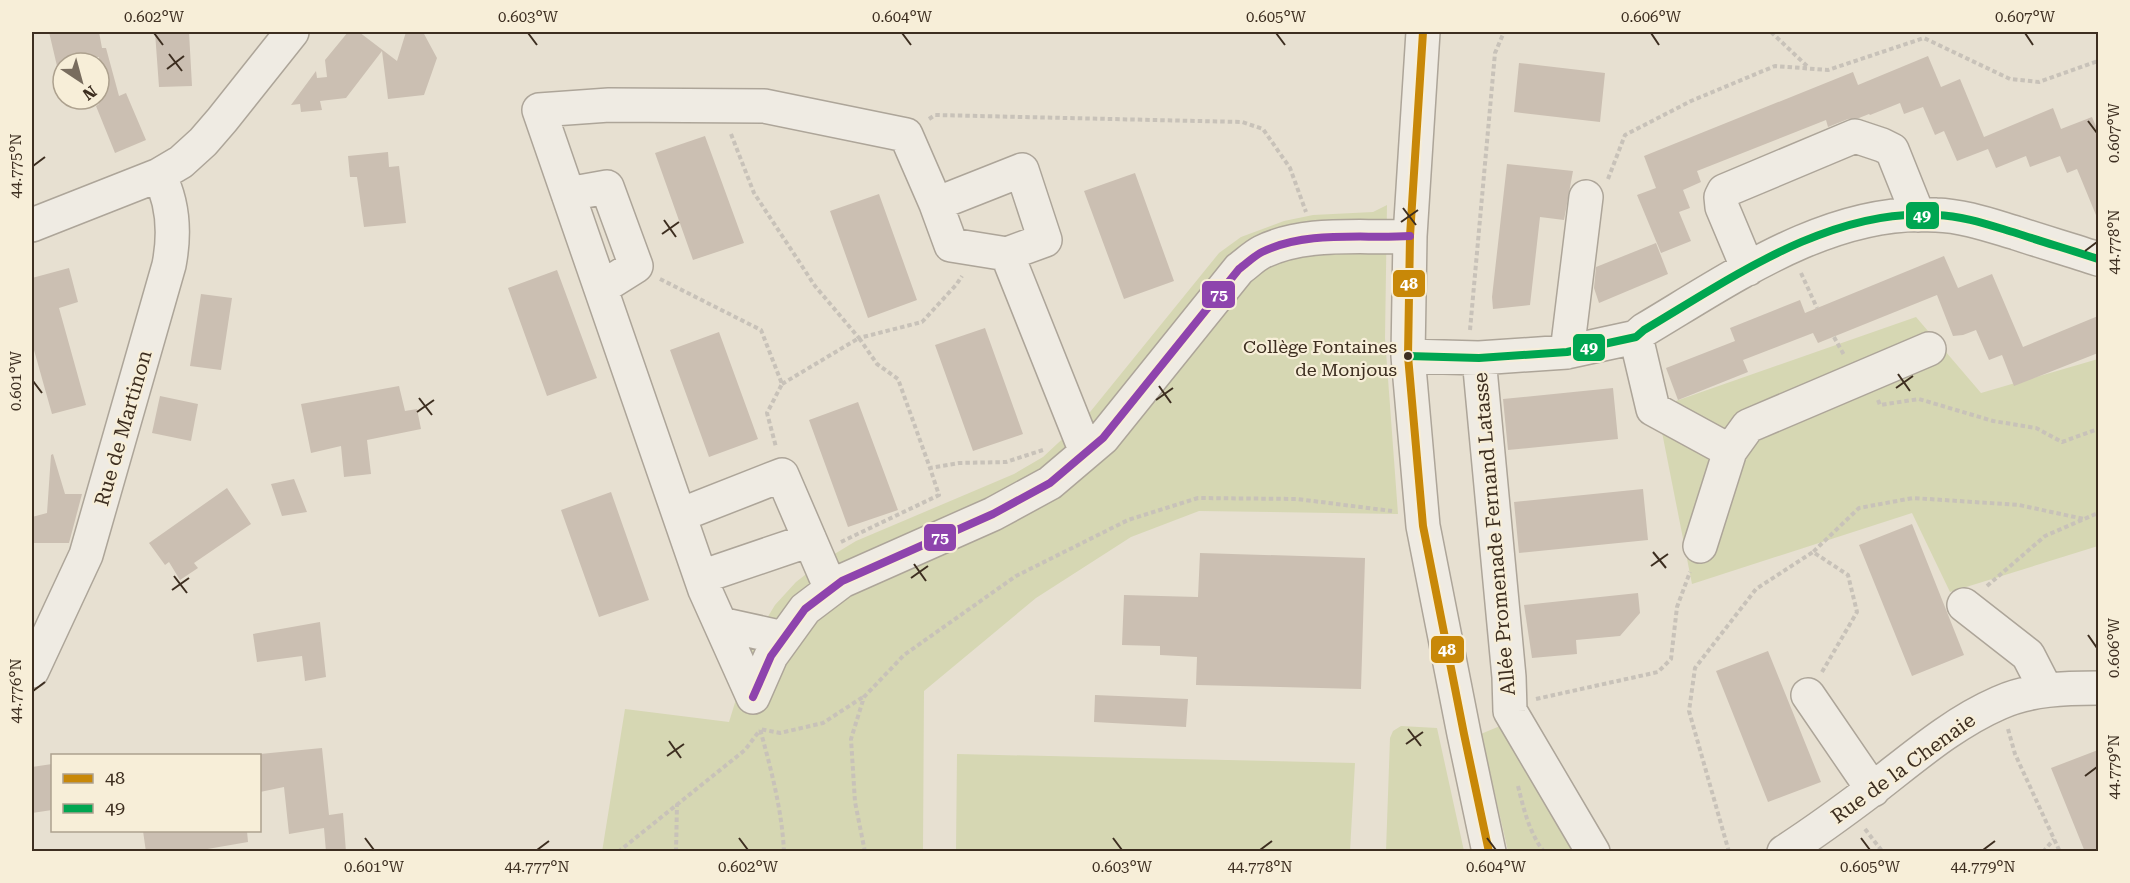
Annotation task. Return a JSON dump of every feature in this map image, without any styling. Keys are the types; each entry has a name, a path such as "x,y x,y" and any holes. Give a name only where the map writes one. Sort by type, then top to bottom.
{"street":[{"path":"32,225 159,175 181,162 203,142 292,32"},
{"path":"1423,32 1410,236 1408,356 1422,510 1460,717 1489,852"},
{"path":"753,697 701,577 539,110 609,105 764,106 906,135 951,245 993,251 1045,240 1022,170 936,204"},
{"path":"1748,269 1722,207 1721,197 1724,191 1855,136 1892,150 1918,215"},
{"name":"Rue de Martinon","path":"32,671 86,555 169,266 173,227 166,188 159,175"},
{"path":"568,194 607,187 636,266 601,288"},
{"path":"1567,352 1585,207"},
{"path":"1408,356 1473,358 1567,352 1636,337 1644,330 1748,269 1789,248 1815,237 1872,219 1935,214 1969,219 2098,258"},
{"path":"753,697 771,656 805,609 842,581 993,514 1050,483 1083,445 1103,438 1239,269 1260,253 1291,242 1316,238 1410,236"},
{"path":"993,251 1083,445"},
{"path":"1636,337 1653,409 1730,451"},
{"path":"1700,546 1730,451 1748,426 1929,349"},
{"name":"Allée Promenade Fernand Latasse","path":"1473,358 1509,677 1510,711"},
{"path":"680,515 782,476 831,590"},
{"path":"701,577 813,547"},
{"path":"1964,605 2028,655 2046,690"},
{"path":"720,624 784,638"},
{"name":"Rue de la Chenaie","path":"1784,852 1872,790 1931,744 1966,720 2000,702 2046,690 2098,688"},
{"path":"1808,696 1872,790"},
{"path":"1460,717 1510,711 1593,852"}],"path":[{"path":"1473,358 1495,53 1504,32"},
{"path":"1772,32 1809,68"},
{"path":"1585,207 1602,194 1625,135 1691,101 1775,66 1828,70 1924,38 2010,79 2039,82 2098,61"},
{"path":"719,106 754,193 815,286 859,338 877,364 898,379 939,495 813,547"},
{"path":"906,135 935,115 1242,123 1263,129 1290,168 1316,238"},
{"path":"1789,248 1817,308"},
{"path":"773,433 767,413 782,384 859,338 922,322 956,285 993,251"},
{"path":"636,266 761,330 782,384"},
{"path":"1867,375 1881,405 1919,399 1993,421 2036,429 2062,442 2098,429"},
{"path":"930,468 959,463 1006,462 1083,445"},
{"path":"760,729 780,733 823,723 864,697 904,655 1016,576 1128,520 1198,498 1297,499 1395,511 1422,510"},
{"path":"1729,852 1689,711 1695,668 1756,589 1813,552 1859,508 1913,498 2019,505 2084,519"},
{"path":"1964,605 2045,536 2098,513"},
{"path":"1510,711 1525,701 1658,672 1671,659 1677,607 1700,546"},
{"path":"1808,696 1857,612 1848,575 1813,552"},
{"path":"753,697 771,769 784,852"},
{"path":"864,697 850,739 855,802 865,852"},
{"path":"2000,702 2015,754 2060,852"},
{"path":"618,852 745,750 760,729"},
{"path":"1514,777 1519,787 1525,815 1545,852"},
{"path":"676,852 677,804"},
{"path":"2043,852 2054,839"}],"green space":[{"path":"1387,205 1385,338 1398,514 1199,511 1131,537 1036,598 924,691 923,851 602,852 625,709 729,722 755,638 775,605 796,582 823,561 856,541 1014,474 1043,457 1086,417 1219,253 1241,237 1284,221 1313,215 1373,212"},
{"path":"1916,317 1981,393 2098,359 2098,546 1950,592 1912,513 1692,584 1658,412 1653,409"},
{"path":"1401,726 1437,728 1464,851 1386,851 1390,738 1393,731"},
{"path":"1500,726 1574,851 1508,851 1490,773 1476,736"},
{"path":"957,754 1355,763 1350,851 956,851"}],"building":[{"path":"49,32 99,32 102,48 106,48 107,51 53,51"},
{"path":"155,32 189,32 192,86 159,87"},
{"path":"348,32 359,32 397,61 406,32 423,32 437,58 424,95 388,99 382,51 346,98 320,101 322,110 301,112 300,104 291,105 316,71 317,78 327,77 325,60"},
{"path":"1928,56 1941,87 1960,79 1984,137 2053,108 2061,129 2092,117 2098,131 2098,220 2077,169 2067,173 2060,156 2030,167 2026,156 1996,168 1988,149 1957,161 1944,131 1935,135 1923,107 1904,114 1900,103 1870,115 1848,119 1828,127 1826,120 1697,171 1701,182 1683,190 1690,208 1679,212 1691,241 1661,253 1637,195 1656,188 1644,156 1853,72 1858,85"},
{"path":"1519,63 1605,73 1600,122 1514,112"},
{"path":"111,66 119,96 126,93 146,140 115,153 98,111 111,111"},
{"path":"705,136 744,243 693,260 655,153"},
{"path":"388,152 389,167 399,166 406,223 364,227 357,177 350,177 348,156"},
{"path":"1507,164 1573,171 1564,220 1540,217 1530,305 1493,309 1492,297"},
{"path":"1135,173 1174,281 1124,299 1084,191"},
{"path":"879,194 917,300 868,318 830,211"},
{"path":"1656,243 1668,274 1599,303 1594,288 1596,267"},
{"path":"1944,256 1958,288 1992,274 2023,347 2098,316 2098,353 2014,386 2002,355 1989,360 1976,330 1953,336 1937,295 1818,343 1813,333 1743,360 1748,372 1678,400 1666,368 1735,341 1730,328 1800,300 1805,313"},
{"path":"69,268 78,302 59,308 86,405 52,414 32,343 32,278"},
{"path":"557,270 597,378 547,396 508,288"},
{"path":"201,294 232,298 221,370 190,366"},
{"path":"985,328 1023,434 973,451 935,345"},
{"path":"719,332 758,439 709,457 670,350"},
{"path":"399,386 405,411 417,409 421,429 367,440 371,474 344,477 341,446 311,453 301,404"},
{"path":"1613,388 1618,439 1508,450 1503,399"},
{"path":"160,396 198,404 191,441 152,433"},
{"path":"858,402 898,510 848,527 809,420"},
{"path":"53,454 65,494 82,494 69,543 32,543 32,517 47,513 51,455"},
{"path":"294,479 307,512 282,516 271,484"},
{"path":"227,488 251,524 194,563 198,568 180,580 169,562 165,565 149,543"},
{"path":"1643,489 1648,540 1519,553 1514,502"},
{"path":"611,492 649,600 599,617 561,510"},
{"path":"1912,524 1964,655 1912,676 1859,545"},
{"path":"1200,553 1365,558 1361,689 1196,685 1197,657 1160,655 1160,646 1122,645 1124,595 1198,597"},
{"path":"1638,593 1640,613 1620,636 1576,640 1577,654 1532,658 1524,605"},
{"path":"320,622 326,677 305,681 302,656 257,662 253,634"},
{"path":"1768,651 1821,782 1768,802 1716,671"},
{"path":"1095,695 1188,699 1186,727 1094,722"},
{"path":"322,748 329,815 343,813 346,852 326,852 324,828 289,834 284,787 261,792 260,754"},
{"path":"2098,750 2098,852 2085,852 2051,768"},
{"path":"51,764 51,810 32,813 32,767"},
{"path":"143,832 247,832 248,842 190,852 146,852"}],"transit line":[{"name":"48","path":"1423,32 1410,236 1408,356 1423,526 1489,852"},
{"name":"49","path":"1408,356 1479,358 1567,352 1636,337 1711,289 1783,250 1820,234 1858,222 1897,216 1936,215 1966,219 2098,259"},
{"name":"75","path":"753,697 771,656 805,609 842,581 993,514 1050,483 1103,438 1239,269 1256,256 1279,245 1316,238 1410,236"}],"place":[{"name":"Collège Fontaines de Monjous","path":"1408,356"}]}
